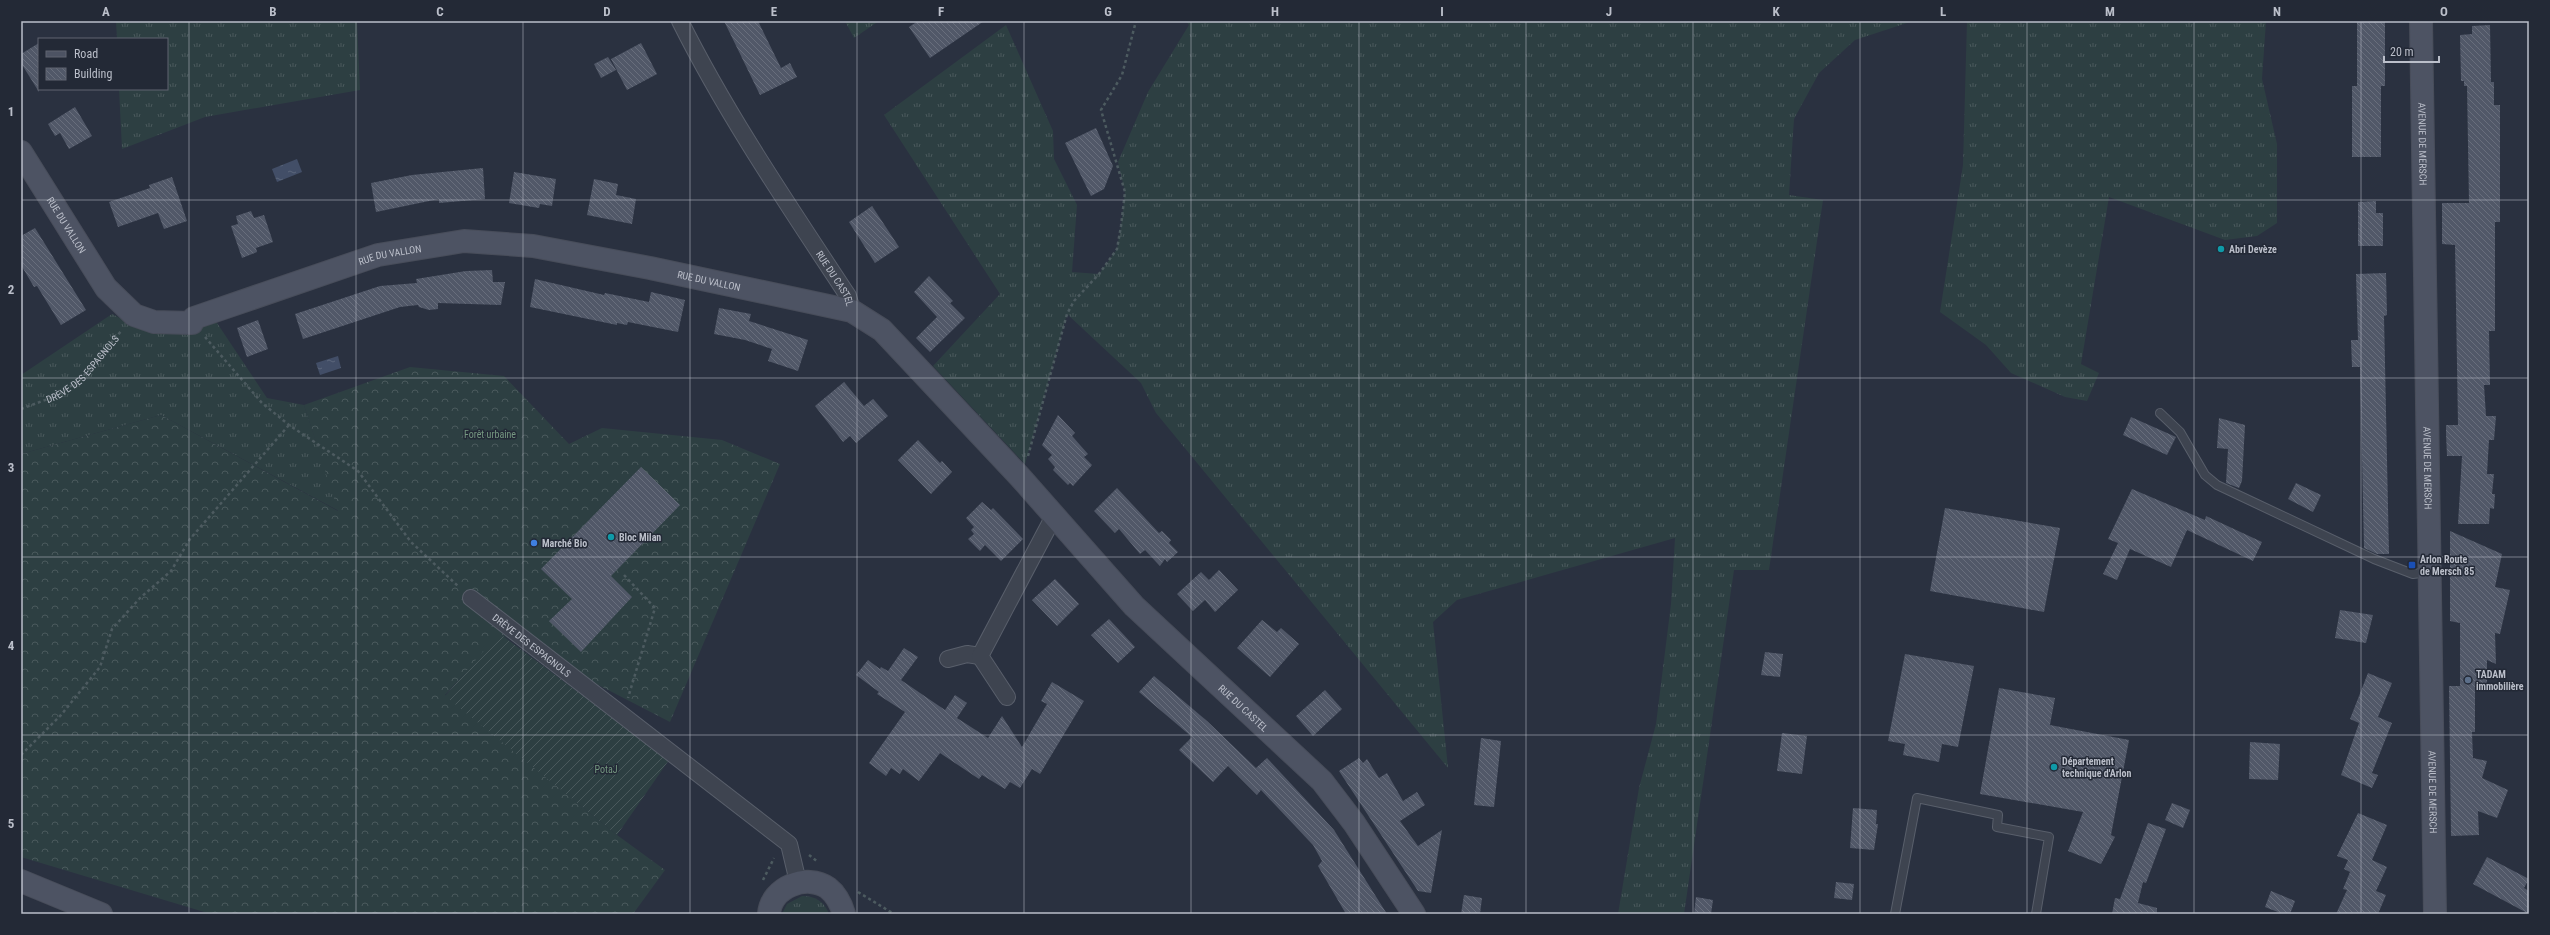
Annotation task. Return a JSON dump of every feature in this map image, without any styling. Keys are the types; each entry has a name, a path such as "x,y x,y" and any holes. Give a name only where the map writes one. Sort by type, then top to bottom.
{"street":[{"name":"RUE DU CASTEL","path":"680,21 699,58 770,177 848,296 852,311 882,330 1020,477 1134,606 1322,781 1354,823 1414,914"},
{"name":"AVENUE DE MERSCH","path":"2421,21 2435,914"},
{"name":"RUE DU VALLON","path":"21,152 106,288 134,315 154,322 192,323 194,318 378,255 464,241 541,247 650,268 852,311"},
{"path":"980,656 1054,516"},
{"name":"DRÈVE DES ESPAGNOLS","path":"471,598 789,844 798,882"},
{"path":"948,660 967,654 980,656 1007,697"},
{"path":"21,880 98,912"},
{"path":"769,914 775,898 785,888 798,882 813,882 828,888 838,899 844,914"},
{"path":"21,890 98,912"}],"lane":[{"path":"2160,413 2180,432 2205,475 2218,485 2374,559 2413,574 2429,572"},
{"path":"1895,914 1917,798 1998,815 1997,827 2049,837 2036,914"}],"path":[{"path":"1020,477 1067,314 1074,301 1099,274 1117,249 1125,192 1102,110 1122,75 1136,21"},
{"name":"DRÈVE DES ESPAGNOLS","path":"21,409 56,396 80,380 98,362 134,315"},
{"path":"192,323 262,404 289,425 358,471 411,542 471,598"},
{"path":"21,755 61,715 100,667 112,629 140,598 172,571 190,539 289,425"},
{"path":"623,715 655,608 624,575"}],"green space":[{"path":"116,21 357,21 360,90 205,117 122,149 119,90 168,90 168,38 117,38"},
{"path":"845,21 879,21 854,38"},
{"path":"1186,21 1913,21 1855,40 1819,73 1794,119 1789,195 1823,200 1769,570 1734,570 1684,914 1618,914 1639,788 1656,724 1671,604 1675,538 1457,600 1433,622 1448,768 1156,413 1141,383 1067,314 1025,464 933,366 1000,294 884,115 1006,25 1053,131 1054,159 1077,205 1072,272 1099,274 1117,249 1121,226 1125,192 1118,162 1148,92 1189,25"},
{"path":"1967,21 2266,21 2262,79 2277,144 2277,223 2257,236 2225,240 2109,197 2081,364 2099,373 2087,401 2065,397 2011,373 1986,345 1940,312 1963,165"},
{"path":"112,314 146,331 215,320 267,398 304,405 339,511 161,415 21,454 21,375"},
{"name":"Forêt urbaine","path":"410,367 504,376 569,444 602,428 722,440 780,464 670,722 500,634 445,695 617,835 665,870 633,914 211,914 21,857 21,454 161,415 338,511 304,405"},
{"name":"PotaJ","path":"499,633 669,760 617,835 445,696"},
{"path":"802,896 815,898 818,900 827,909 829,914 782,914 787,904"}],"water":[{"path":"297,159 302,172 277,182 272,169"},
{"path":"338,356 341,368 320,375 316,363"}],"building":[{"path":"724,21 758,21 781,68 790,63 797,77 760,95"},
{"path":"918,21 984,21 930,58 909,27"},
{"path":"2357,21 2385,21 2385,86 2381,86 2381,157 2352,157 2352,86 2357,86"},
{"path":"2490,25 2491,82 2494,82 2494,105 2500,105 2500,222 2495,222 2495,331 2489,331 2490,385 2484,385 2486,416 2496,416 2494,440 2489,440 2487,474 2494,474 2492,494 2495,494 2494,509 2490,508 2489,524 2458,524 2462,456 2447,456 2446,434 2446,425 2458,425 2455,245 2442,244 2442,203 2469,203 2467,86 2464,86 2464,81 2461,81 2460,35 2472,34 2472,26"},
{"path":"641,43 657,74 627,90 611,59"},
{"path":"38,44 39,92 21,63 21,54"},
{"path":"608,57 616,70 601,78 594,64"},
{"path":"75,107 92,136 69,149 60,133 55,136 48,124"},
{"path":"1096,128 1113,166 1104,189 1091,196 1065,143"},
{"path":"483,168 485,199 439,203 439,199 376,212 371,183 412,175"},
{"path":"514,172 556,179 552,206 540,204 539,208 509,203"},
{"path":"172,177 187,221 164,229 158,213 118,227 109,202 150,188 149,185"},
{"path":"594,179 618,184 616,195 636,199 632,224 587,215"},
{"path":"2376,201 2376,213 2383,213 2383,246 2358,246 2358,202"},
{"path":"872,206 899,247 875,263 849,222"},
{"path":"251,211 254,218 264,215 273,242 256,248 257,252 242,258 231,226 238,224 236,216"},
{"path":"35,228 86,310 61,325 37,286 34,287 21,265 21,236"},
{"path":"492,270 493,282 505,282 501,305 438,303 438,309 429,310 419,307 418,305 400,307 303,339 295,314 380,286 417,283 416,279 466,271"},
{"path":"2386,273 2387,315 2384,316 2389,554 2377,554 2364,548 2360,367 2352,367 2351,340 2358,340 2356,274"},
{"path":"929,276 953,301 950,303 965,318 930,352 916,338 937,317 914,292"},
{"path":"535,279 604,295 605,293 649,302 651,292 685,300 678,332 628,322 627,325 617,323 617,325 530,307"},
{"path":"719,308 751,314 749,321 808,340 798,371 768,361 772,349 745,340 714,334"},
{"path":"258,320 268,349 247,357 237,328"},
{"path":"844,382 864,406 873,399 888,416 856,443 850,436 843,442 815,406"},
{"path":"1058,415 1075,433 1072,436 1088,454 1084,457 1092,465 1073,486 1070,483 1068,485 1053,470 1055,467 1048,459 1052,455 1042,445"},
{"path":"2131,417 2176,437 2167,455 2123,435"},
{"path":"2219,418 2245,425 2242,481 2239,488 2226,483 2228,449 2217,448"},
{"path":"918,440 940,463 942,461 952,472 931,494 898,460"},
{"name":"Bloc Milan","path":"641,467 680,505 611,576 632,597 581,652 549,621 572,599 541,569"},
{"path":"2296,483 2321,495 2313,512 2288,499"},
{"path":"1117,488 1159,533 1162,531 1171,540 1169,543 1178,552 1167,562 1165,559 1160,566 1145,550 1140,554 1119,529 1115,533 1094,511"},
{"path":"2132,489 2205,520 2206,516 2262,542 2253,561 2187,530 2171,567 2130,549 2117,580 2103,574 2118,543 2108,539"},
{"path":"982,502 991,510 993,508 1023,539 1001,561 985,545 980,551 968,539 974,534 971,530 974,527 966,518"},
{"path":"1945,508 2060,528 2044,612 1930,591"},
{"path":"2450,531 2502,554 2495,587 2510,590 2500,634 2495,633 2496,664 2487,660 2487,687 2475,687 2475,732 2472,732 2473,758 2487,761 2482,778 2508,790 2497,818 2478,811 2479,835 2451,836 2449,686 2460,686 2460,623 2450,621"},
{"path":"1219,570 1238,590 1215,612 1205,600 1193,611 1177,594 1201,572 1209,580"},
{"path":"1055,579 1079,604 1057,626 1032,600"},
{"path":"2340,610 2373,615 2366,643 2335,638"},
{"path":"1109,619 1135,647 1118,663 1091,635"},
{"path":"1262,620 1277,632 1281,628 1299,644 1270,677 1237,648"},
{"path":"904,648 918,657 901,680 945,710 955,695 967,703 957,718 988,738 1002,716 1022,747 1047,704 1041,701 1052,682 1084,701 1040,774 1032,769 1020,788 1010,782 1005,789 982,775 979,779 940,753 919,781 903,769 900,774 891,768 886,776 869,763 905,712 877,694 879,692 856,675 868,660 880,669 881,667 888,671"},
{"path":"1765,652 1783,654 1780,677 1761,675"},
{"path":"1905,654 1974,666 1958,747 1942,744 1939,762 1903,755 1905,744 1888,741"},
{"path":"2368,673 2392,683 2378,717 2392,723 2372,773 2378,775 2372,788 2341,775 2359,723 2350,719"},
{"path":"1154,676 1207,721 1256,768 1267,758 1334,830 1387,914 1346,914 1318,866 1322,861 1313,845 1261,790 1257,795 1228,766 1213,782 1179,750 1192,737 1139,692"},
{"name":"Département technique d'Arlon","path":"1999,688 2055,698 2050,725 2129,740 2111,835 2115,837 2101,864 2068,851 2083,812 1980,794"},
{"path":"1325,690 1342,709 1313,736 1296,716"},
{"path":"1782,733 1807,736 1802,774 1777,771"},
{"path":"1481,738 1501,741 1494,807 1474,805"},
{"path":"2250,742 2280,744 2278,780 2249,779"},
{"path":"1359,758 1363,763 1367,759 1379,778 1387,773 1403,801 1417,792 1425,805 1400,821 1418,846 1442,830 1431,893 1418,891 1339,771"},
{"path":"2172,803 2190,810 2183,828 2165,820"},
{"path":"1853,808 1877,810 1876,824 1878,824 1874,850 1850,848"},
{"path":"2358,813 2387,825 2372,860 2387,867 2376,891 2386,895 2378,914 2336,914 2347,890 2343,889 2350,872 2344,869 2348,860 2337,856"},
{"path":"2148,823 2166,829 2146,883 2143,882 2138,903 2157,908 2157,914 2112,914 2115,898 2120,899"},
{"path":"2487,857 2529,879 2524,888 2529,891 2529,914 2473,884"},
{"path":"1836,882 1854,884 1852,900 1834,898"},
{"path":"2271,891 2295,901 2290,914 2283,914 2265,907"},
{"path":"1464,895 1482,898 1480,914 1461,914"},
{"path":"1696,897 1713,900 1711,914 1694,914"}],"place":[{"name":"Abri Devèze","path":"2221,249"},
{"name":"Bloc Milan","path":"611,537"},
{"name":"Marché Bio","path":"534,543"},
{"name":"Arlon Route de Mersch 85","path":"2412,565"},
{"name":"TADAM immobilière","path":"2468,680"},
{"name":"Département technique d'Arlon","path":"2054,767"}]}
